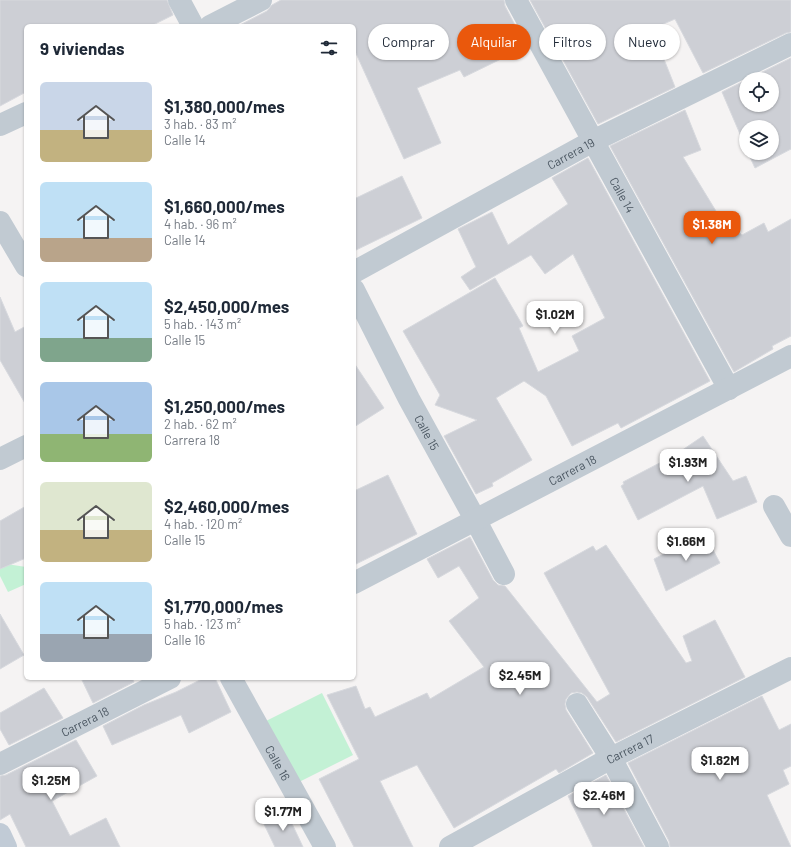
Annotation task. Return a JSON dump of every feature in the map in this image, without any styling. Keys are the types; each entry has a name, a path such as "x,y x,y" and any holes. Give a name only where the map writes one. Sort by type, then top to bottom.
{"street":[{"path":"179,0 193,24"},
{"path":"214,24 261,0"},
{"name":"Calle 14","path":"516,0 729,389"},
{"name":"Carrera 19","path":"356,271 593,141 791,44"},
{"path":"0,125 24,114"},
{"path":"0,222 24,263"},
{"name":"Calle 15","path":"356,294 409,399 504,574"},
{"name":"Carrera 18","path":"356,582 791,356"},
{"path":"0,459 24,447"},
{"path":"774,506 791,536"},
{"name":"Carrera 17","path":"450,847 612,758 791,668"},
{"name":"Carrera 18","path":"0,764 166,680"},
{"name":"Calle 16","path":"232,680 325,847"},
{"path":"577,704 612,758 658,847"},
{"path":"0,834 6,847"}],"green space":[{"path":"0,563 24,567 24,585 8,592 0,576"},
{"path":"322,693 353,755 291,786 260,724"}],"building":[{"path":"0,0 167,0 173,15 155,24 24,24 24,93 0,106"},
{"path":"281,0 504,0 505,6 514,24 457,24 457,60 499,60 464,77 460,70 417,88 441,143 404,159 356,53 356,24 242,24 267,11 272,5"},
{"path":"530,0 791,0 791,32 786,33 703,73 680,29 680,24 678,24 675,19 664,24 614,24 614,60 664,60 675,87 598,124 563,60 606,60 606,24 543,24"},
{"path":"791,58 791,149 779,155 779,120 739,120 739,132 722,92 739,84 739,112 779,112 779,72 762,72"},
{"path":"685,110 701,150 683,157 719,216 742,235 764,223 768,232 791,219 791,336 772,346 773,349 734,372 610,146"},
{"path":"588,158 710,381 621,428 618,423 572,446 546,396 524,381 496,398 532,460 492,483 493,486 476,494 444,436 477,420 435,405 440,395 403,331 495,278 523,326 519,328 538,372 579,351 572,336 605,318 573,254 545,274 531,255 470,290 461,277 476,267 458,229 492,212 508,245 568,204 552,178"},
{"path":"751,160 770,160 755,168"},
{"path":"402,176 422,218 356,250 356,198"},
{"path":"0,297 15,332 24,327 24,402 0,360"},
{"path":"356,366 384,408 356,426"},
{"path":"703,436 733,481 746,476 757,502 717,519 703,486 638,520 621,486 624,484 623,482 675,455"},
{"path":"388,475 417,534 356,564 356,490"},
{"path":"24,507 24,559 0,569 0,521"},
{"path":"704,533 720,563 666,591 654,559"},
{"path":"470,537 493,580 498,585 505,586 597,702 610,694 544,573 593,546 596,551 606,545 686,663 692,661 683,636 715,620 745,677 616,742 587,697 582,693 571,693 566,699 566,710 593,753 559,773 556,769 454,828 417,765 380,781 413,847 354,847 319,779 359,759 327,695 356,686 365,709 370,707 375,717 427,693 430,699 484,667 449,621 479,598 459,566 438,578 427,559"},
{"path":"0,614 24,655 0,669"},
{"path":"82,680 133,680 134,682 93,703"},
{"path":"200,680 216,680 231,712 189,733 181,715 112,745 103,726 144,705"},
{"path":"44,688 63,718 9,745 0,729 0,713"},
{"path":"762,696 779,730 791,724 791,766 783,770 789,784 767,795 791,847 670,847 669,841 628,763"},
{"path":"76,740 97,776 52,801 70,836 106,818 120,847 26,847 10,814 0,820 0,776 6,775"},
{"path":"606,775 644,847 593,847 568,796"},
{"path":"286,811 303,847 275,847 263,822"}]}
